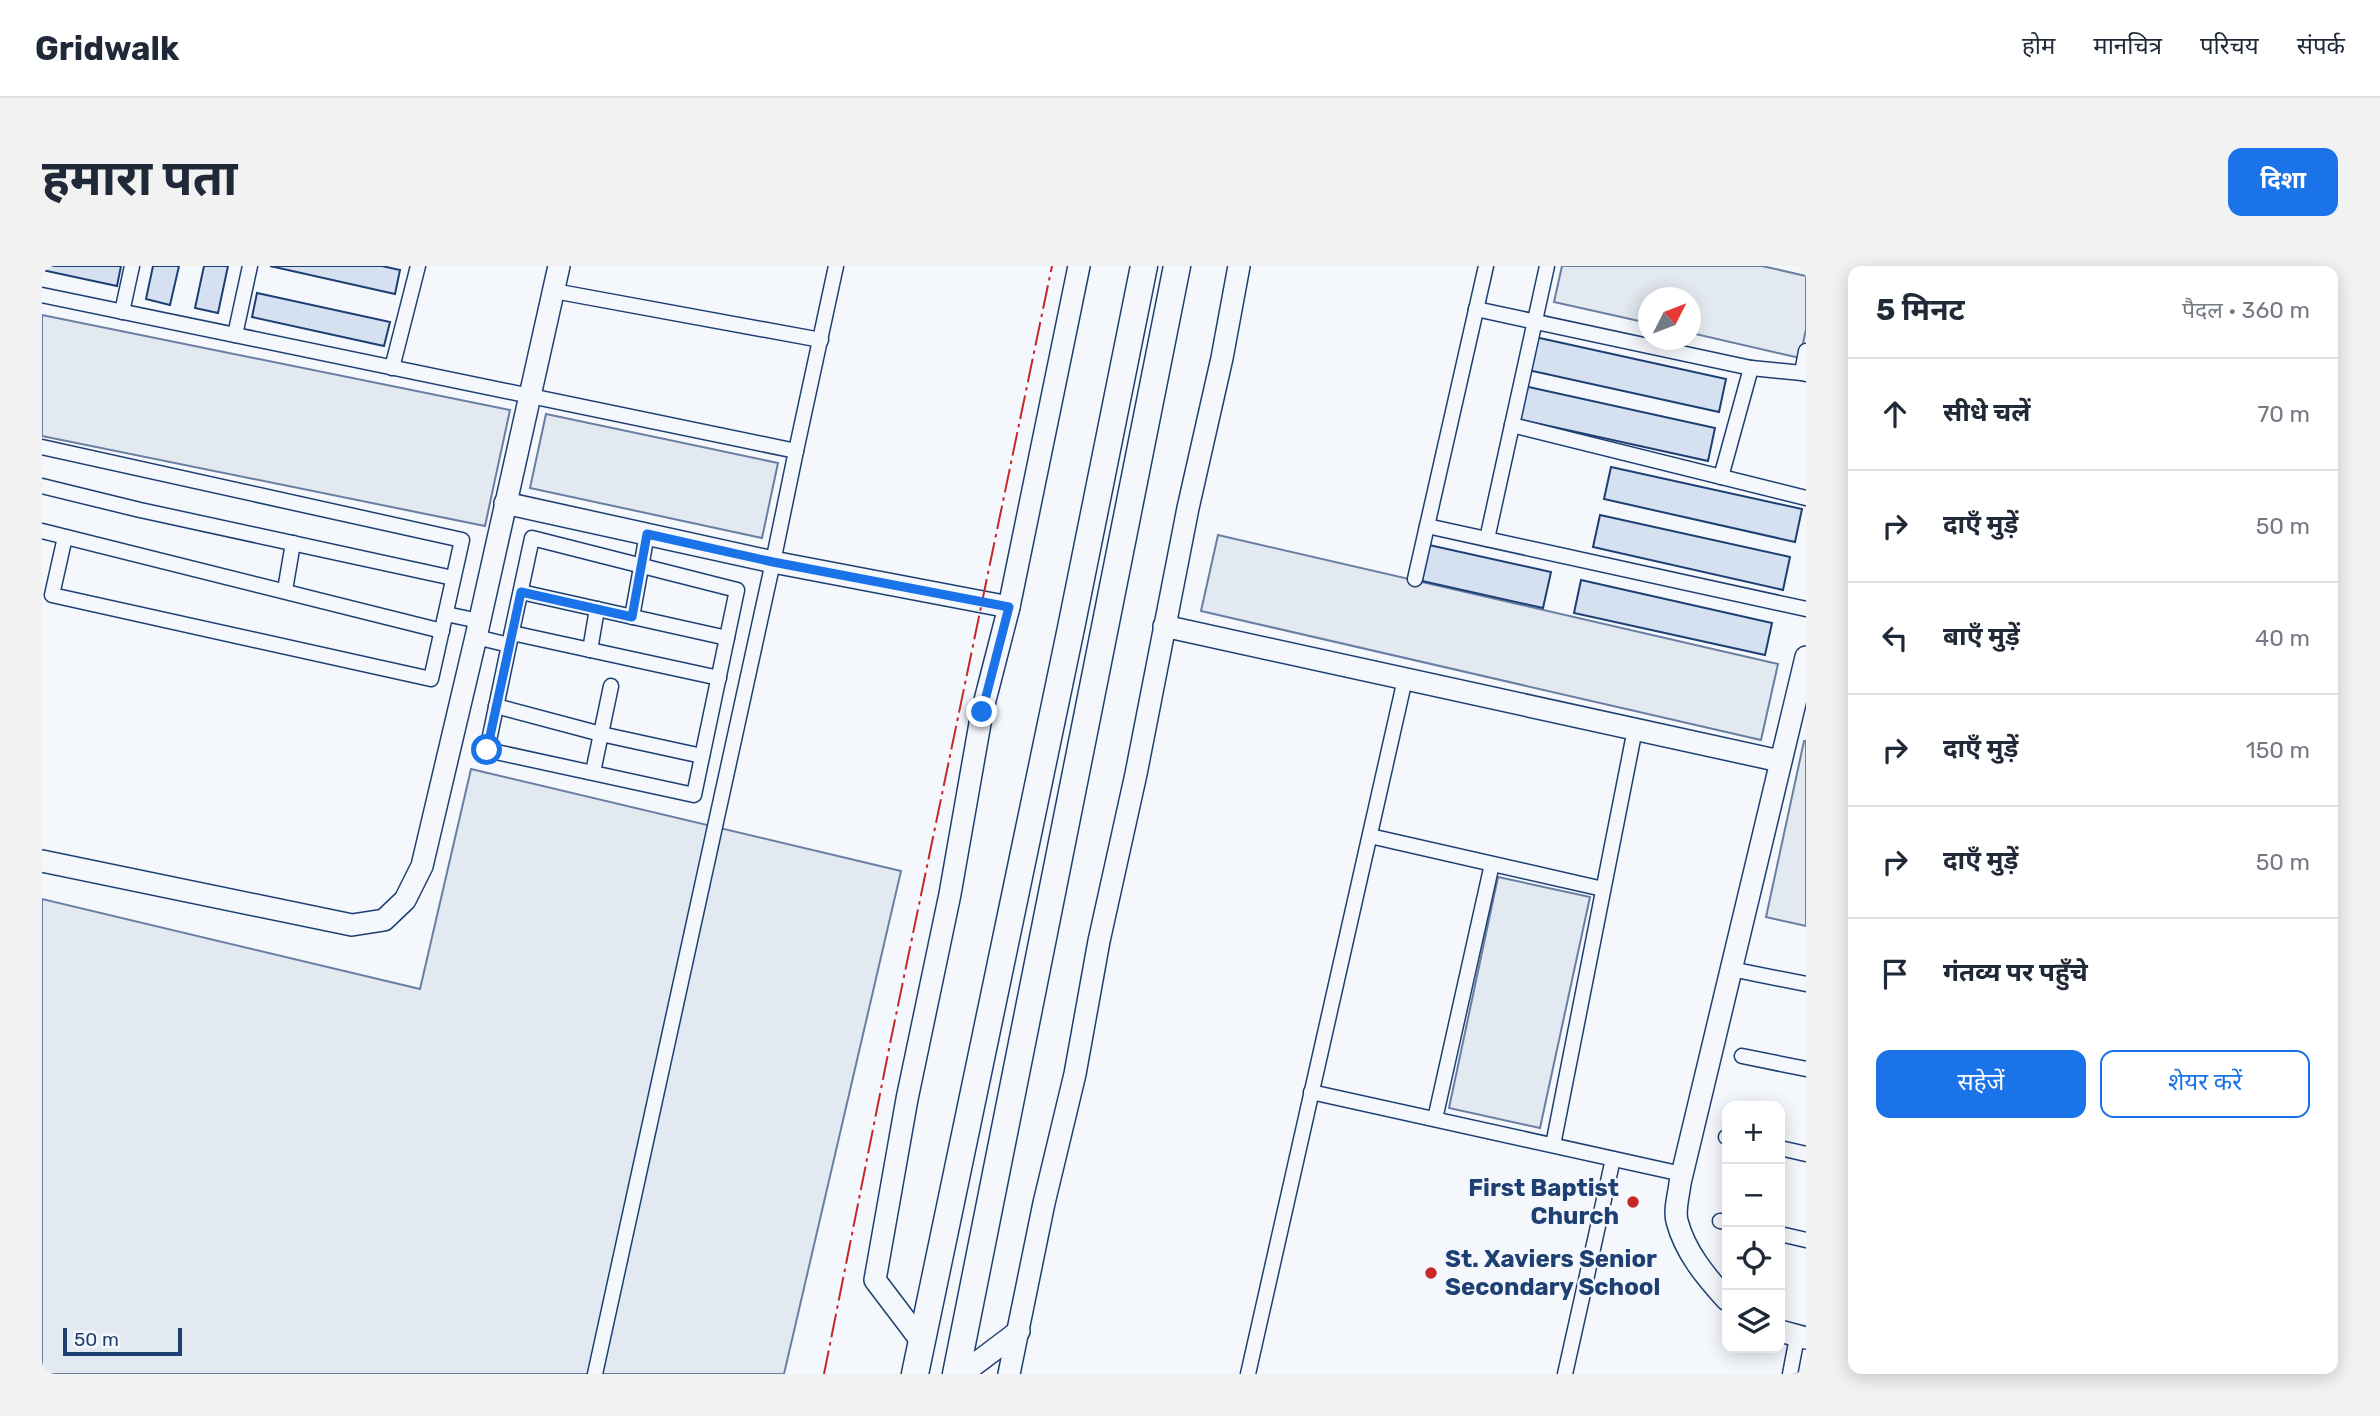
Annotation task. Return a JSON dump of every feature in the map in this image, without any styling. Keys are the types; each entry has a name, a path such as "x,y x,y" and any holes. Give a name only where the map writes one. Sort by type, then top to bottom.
{"highway":[{"path":"915,1374 1144,266"},
{"path":"956,1374 1177,266"}],"street":[{"path":"122,312 132,266"},
{"path":"235,335 250,266"},
{"path":"392,368 418,266"},
{"path":"42,861 352,925 384,920 405,900 422,866 559,266"},
{"path":"595,1374 836,266"},
{"path":"922,1342 875,1280 907,1098 950,894 982,712 1009,607 1079,266"},
{"path":"1009,1374 1074,1074 1099,941 1136,774 1239,266"},
{"path":"1416,579 1486,266"},
{"path":"1487,539 1547,266"},
{"path":"554,291 821,340"},
{"path":"42,295 796,451"},
{"path":"1476,309 1751,368 1804,373 1806,351"},
{"path":"1721,477 1751,368"},
{"path":"1512,425 1806,498"},
{"path":"42,447 462,540 431,679 52,595 65,537"},
{"path":"42,486 453,578"},
{"path":"505,503 773,562 1009,607"},
{"path":"1427,526 1806,609"},
{"path":"42,531 442,631"},
{"path":"632,617 647,534"},
{"path":"532,538 737,590 694,795 487,750 521,592 532,538"},
{"path":"285,590 293,543"},
{"path":"521,592 727,638"},
{"path":"590,650 597,609"},
{"path":"446,614 478,629 511,639 590,650 719,678"},
{"path":"1164,626 1780,761"},
{"path":"1722,1295 1705,1277 1689,1250 1676,1219 1682,1174 1806,657"},
{"path":"1248,1374 1405,679"},
{"path":"593,772 611,686"},
{"path":"496,706 601,734 702,756"},
{"path":"1552,1145 1635,729"},
{"path":"1370,836 1603,888"},
{"path":"1436,1119 1492,864"},
{"path":"1731,969 1806,984"},
{"path":"1742,1056 1806,1069"},
{"path":"1311,1092 1682,1174"},
{"path":"1785,1150 1806,1154"},
{"path":"1571,1373 1613,1159"},
{"path":"1785,1235 1806,1240"},
{"path":"962,1374 1019,1331"},
{"path":"1790,1374 1794,1335"}],"shaded area":[{"path":"1562,266 1762,266 1806,276 1806,329 1800,358 1701,335 1701,287 1638,287 1638,321 1554,302"},
{"path":"42,315 510,410 485,526 42,436"},
{"path":"546,414 778,463 762,538 530,488"},
{"path":"1218,535 1778,664 1761,740 1201,611"},
{"path":"1806,741 1806,926 1766,917"},
{"path":"471,769 901,871 784,1374 42,1374 42,899 420,989"},
{"path":"1498,877 1590,897 1540,1128 1449,1108"}],"building":[{"path":"42,266 121,266 117,286 42,270"},
{"path":"153,266 179,266 170,305 146,299"},
{"path":"204,266 228,266 218,313 195,308"},
{"path":"270,266 382,266 400,270 395,294"},
{"path":"257,293 390,322 384,346 252,317"},
{"path":"1535,337 1726,379 1719,412 1528,370"},
{"path":"1524,386 1715,428 1708,461 1517,419"},
{"path":"1611,467 1802,509 1795,542 1604,499"},
{"path":"1600,515 1790,557 1783,590 1593,547"},
{"path":"1429,545 1551,572 1543,608 1422,581"},
{"path":"1581,580 1772,623 1765,655 1574,613"}],"power":[{"path":"824,1374 1052,266"}],"place":[{"name":"First Baptist Church","path":"1633,1202"},
{"name":"St. Xaviers Senior Secondary School","path":"1431,1273"}],"route":[{"path":"487,750 521,592 632,617 647,534 773,562 1009,607 982,712"}]}
